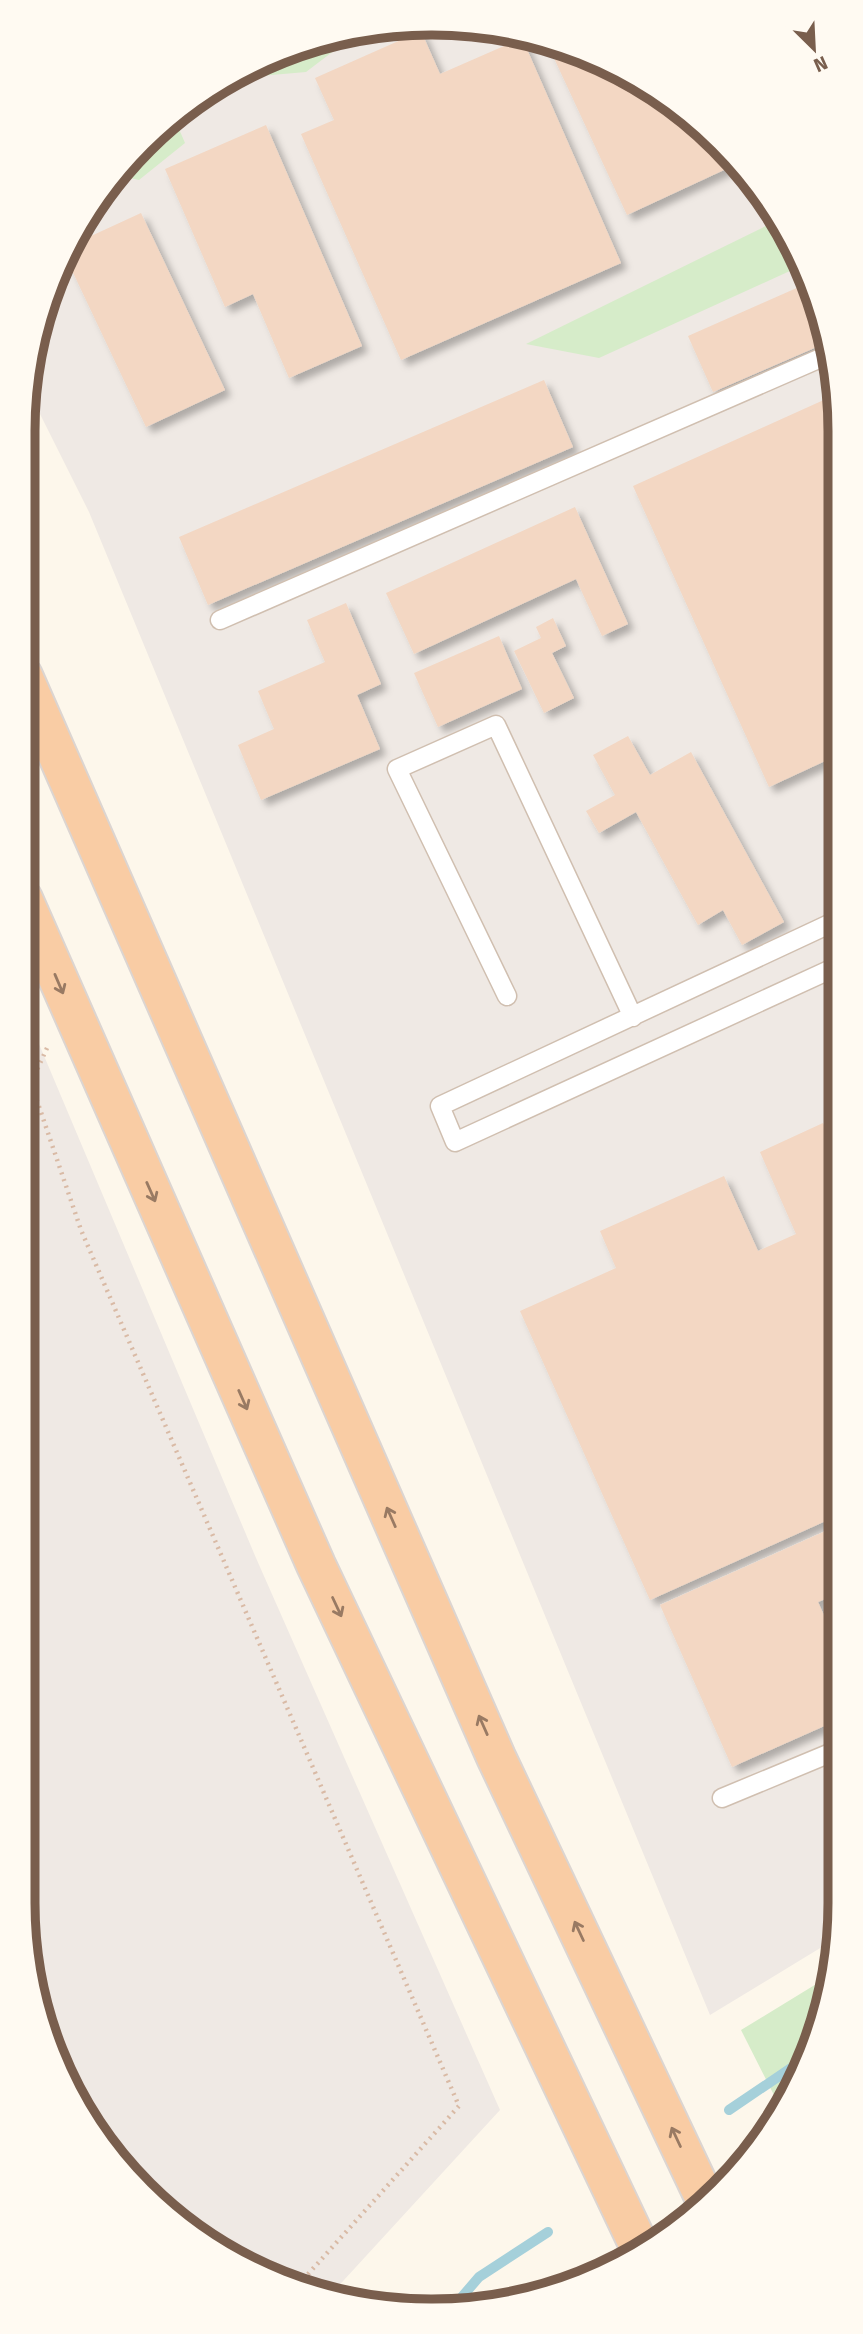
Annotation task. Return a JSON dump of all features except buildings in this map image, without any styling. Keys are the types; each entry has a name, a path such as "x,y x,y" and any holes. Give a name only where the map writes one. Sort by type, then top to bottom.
{"highway":[{"path":"35,703 496,1757 702,2193"},
{"path":"35,927 316,1565 637,2242"}],"lane":[{"path":"220,620 821,358"},
{"path":"507,996 397,769 496,725 632,1017"},
{"path":"828,925 440,1106 455,1142 828,971"},
{"path":"722,1798 828,1754"}],"path":[{"path":"35,1072 67,1002"},
{"path":"35,1097 81,1230 459,2106 304,2278"}],"shaded area":[{"path":"432,35 483,38 509,43 583,65 652,102 712,151 761,211 798,280 820,354 825,380 828,432 827,1928 826,1945 710,2015 89,512 36,406 38,380 49,329 56,304 76,256 117,190 170,133 233,88 304,56 380,38"},
{"path":"35,1034 256,1558 500,2110 338,2287 304,2278 256,2258 211,2232 170,2201 133,2164 102,2123 65,2054 43,1980 38,1954 35,1902"}],"green space":[{"path":"340,46 306,72 255,76 304,56"},
{"path":"178,127 185,143 139,180 127,177"},
{"path":"769,224 793,269 599,358 526,344"},
{"path":"820,1982 807,2030 776,2099 741,2030"}],"waterway":[{"path":"729,2110 792,2068"},
{"path":"461,2298 479,2277 548,2232"}]}
